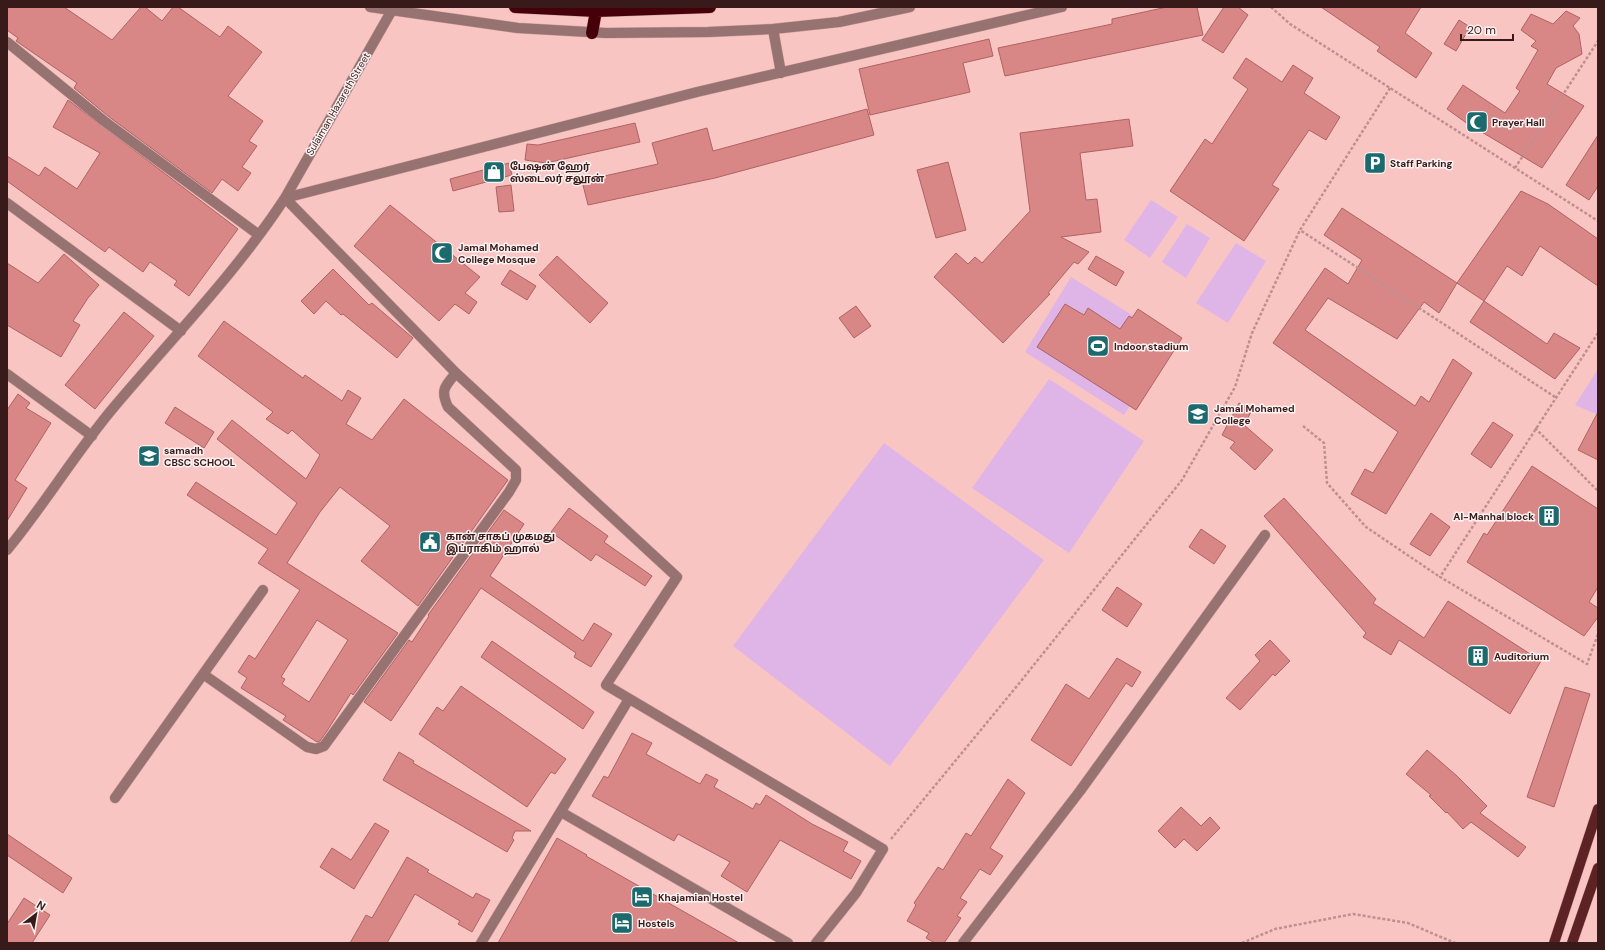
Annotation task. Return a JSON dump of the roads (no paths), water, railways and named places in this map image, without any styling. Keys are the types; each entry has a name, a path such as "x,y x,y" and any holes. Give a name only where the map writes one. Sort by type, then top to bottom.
{"highway":[{"path":"517,7 596,11 710,7"},
{"path":"592,33 596,11"}],"main road":[{"path":"1554,943 1594,836 1598,809"},
{"path":"1572,943 1598,868"}],"street":[{"path":"370,7 518,28 592,33 708,32 773,29 839,22 910,7"},
{"path":"816,943 856,893 883,849 606,685 677,577 456,373 285,198 690,94 1062,7"},
{"name":"Sulaiman Hazareth Street","path":"8,546 113,408 181,331 259,235 285,198 392,10"},
{"path":"773,29 781,73"},
{"path":"7,42 104,121 259,235"},
{"path":"7,203 181,331"},
{"path":"203,674 307,747 316,749 324,746 509,492 516,480 516,470 507,459 448,407 443,398 444,388 456,373"},
{"path":"7,374 92,436"},
{"path":"963,943 1080,791 1265,535"},
{"path":"115,798 263,590"},
{"path":"482,943 630,700"},
{"path":"561,812 766,932 788,943"}],"place":[{"name":"Prayer Hall","path":"1477,122"},
{"name":"Staff Parking","path":"1375,163"},
{"name":"பேஷன் ஹேர் ஸ்டைலர் சலூன்","path":"494,172"},
{"name":"Jamal Mohamed College Mosque","path":"442,253"},
{"name":"Indoor stadium","path":"1098,346"},
{"name":"Jamal Mohamed College","path":"1198,414"},
{"name":"samadh CBSC SCHOOL","path":"149,456"},
{"name":"Al-Manhal block","path":"1549,516"},
{"name":"கான் சாகப் முகமது இப்ராகிம் ஹால்","path":"430,542"},
{"name":"Auditorium","path":"1478,656"},
{"name":"Khajamian Hostel","path":"642,897"},
{"name":"Hostels","path":"622,923"}]}
